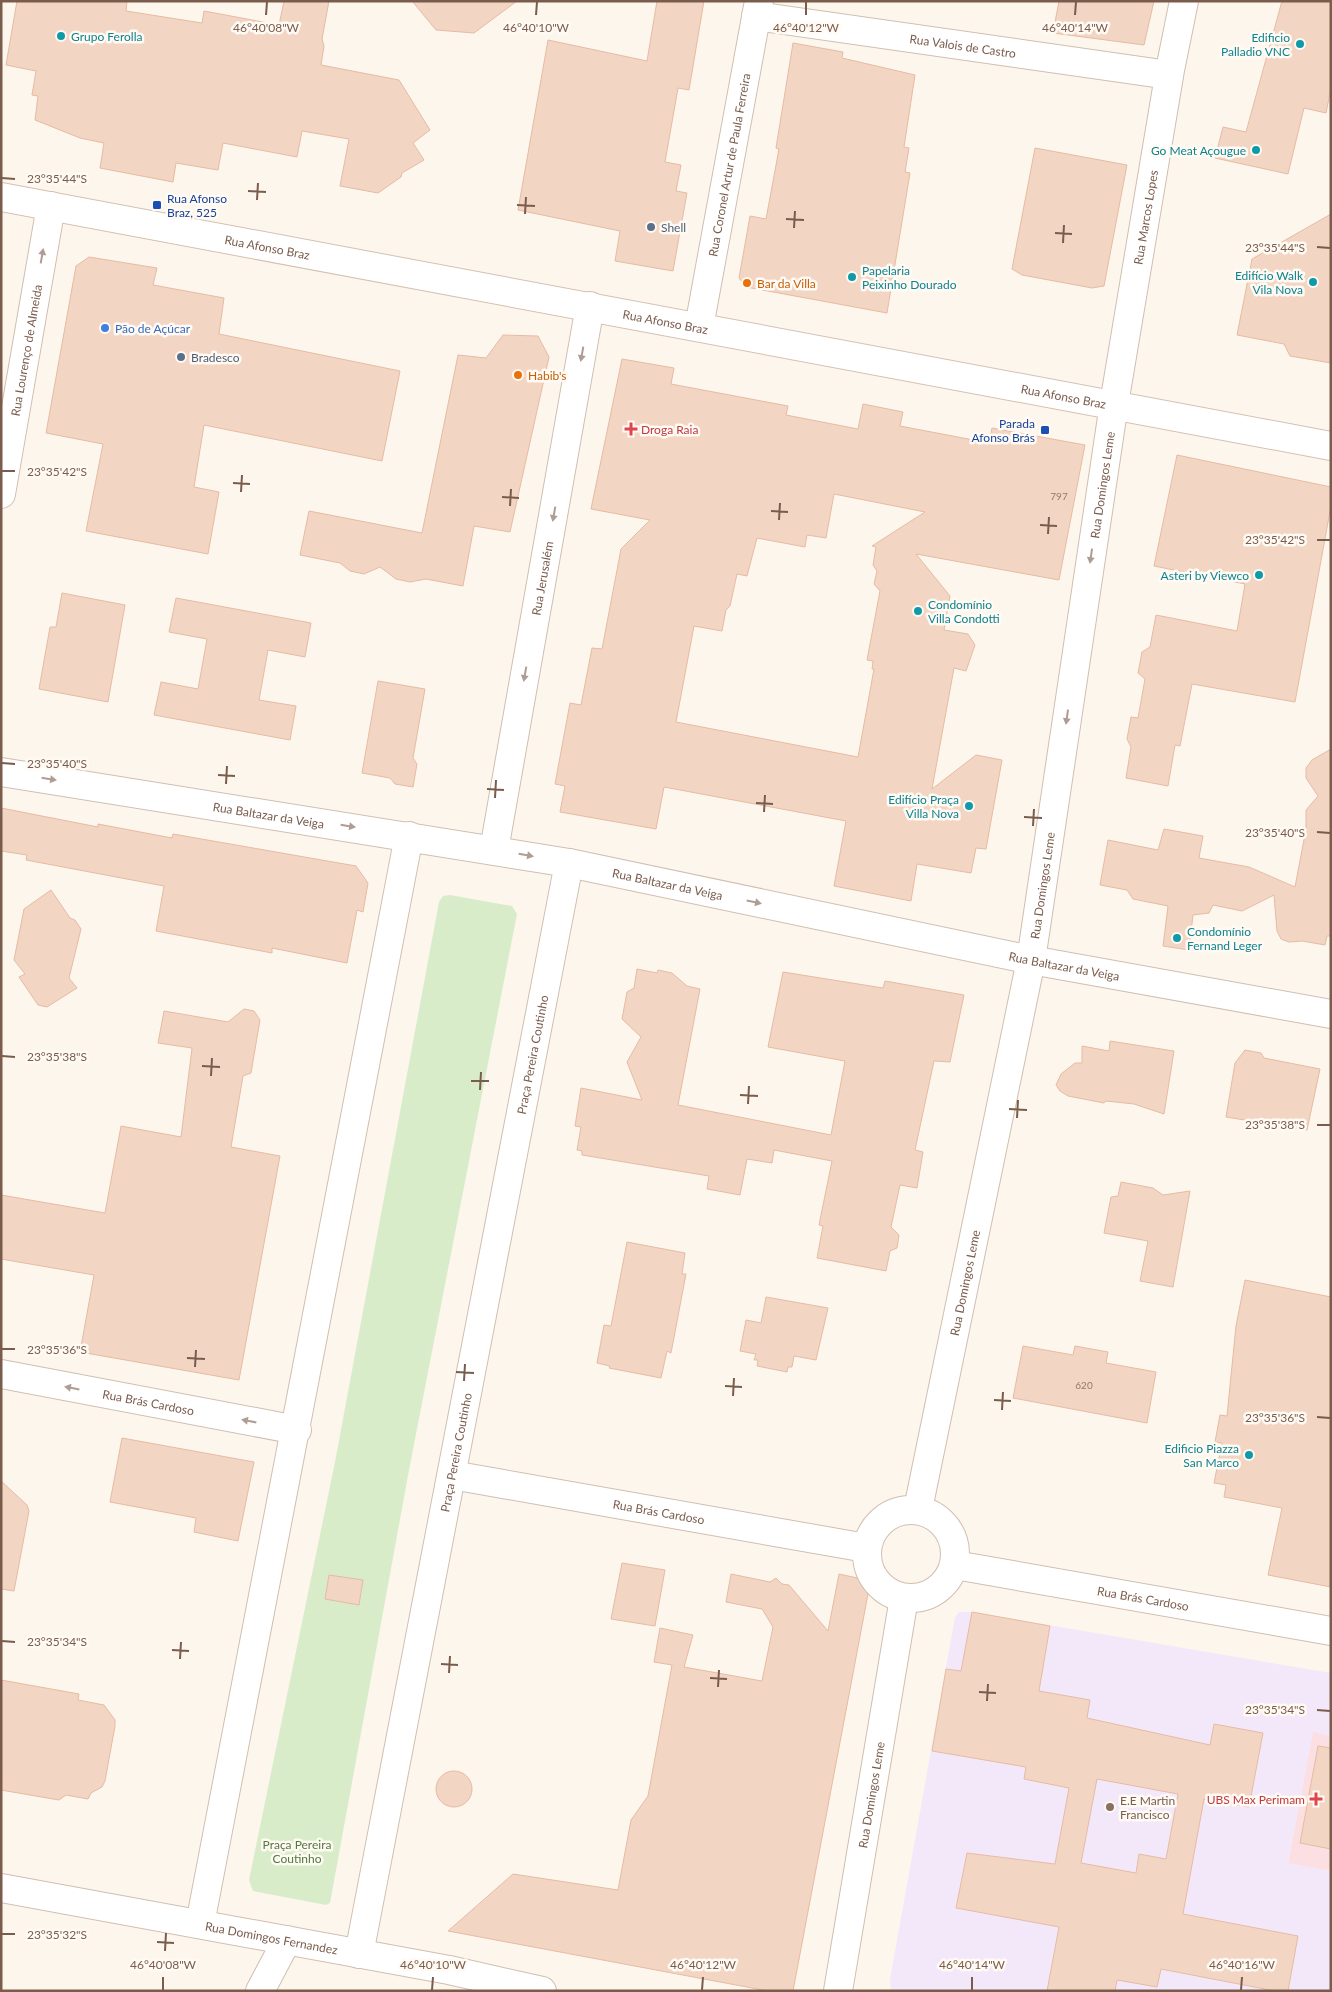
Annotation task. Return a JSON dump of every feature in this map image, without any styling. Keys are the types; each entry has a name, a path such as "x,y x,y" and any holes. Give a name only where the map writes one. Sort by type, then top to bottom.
{"street":[{"name":"Rua Marcos Lopes","path":"1114,404 1169,75 1184,1"},
{"name":"Rua Valois de Castro","path":"757,8 1169,75"},
{"name":"Rua Coronel Artur de Paula Ferreira","path":"699,327 757,8"},
{"name":"Rua Afonso Braz","path":"1,197 1331,446"},
{"name":"Rua Lourenço de Almeida","path":"1,494 51,206"},
{"name":"Rua Jerusalém","path":"494,850 590,306"},
{"name":"Rua Domingos Leme","path":"918,1509 1031,960 1114,404"},
{"name":"Rua Baltazar da Veiga","path":"1,772 569,863 1031,960 1331,1014"},
{"path":"200,1924 409,836"},
{"name":"Praça Pereira Coutinho","path":"359,1954 569,863"},
{"name":"Rua Brás Cardoso","path":"1,1374 296,1430"},
{"name":"Rua Brás Cardoso","path":"452,1475 866,1548"},
{"path":"918,1509 935,1516 948,1527 955,1543 955,1564 950,1577 938,1590 922,1598 904,1598 887,1592 874,1580 867,1564 866,1548 873,1530 885,1517 901,1510 918,1509"},
{"name":"Rua Brás Cardoso","path":"955,1564 1331,1631"},
{"name":"Rua Domingos Leme","path":"838,1991 904,1598"},
{"name":"Rua Domingos Fernandez","path":"1,1888 287,1940 542,1991"},
{"path":"260,1991 287,1940"}],"shaded area":[{"name":"E.E Martin Francisco","path":"959,1612 972,1612 1331,1673 1331,1736 1313,1733 1288,1862 1331,1871 1331,1991 891,1991 890,1979 955,1617"},
{"name":"UBS Max Perimam","path":"1313,1732 1331,1736 1331,1871 1288,1863"}],"green space":[{"name":"Praça Pereira Coutinho","path":"450,895 512,906 517,914 409,1470 330,1903 326,1905 253,1891 249,1880 335,1462 439,902 443,896"}],"building":[{"path":"17,1 127,1 126,11 202,23 204,11 279,25 284,1 329,1 322,39 324,46 321,65 399,80 430,130 413,143 424,160 402,173 401,177 378,193 340,186 349,139 302,131 297,157 223,143 218,170 176,163 173,182 100,168 104,143 80,138 35,120 38,96 32,95 36,71 6,65"},
{"path":"412,1 517,1 474,33 436,30"},
{"path":"657,1 704,1 689,90 678,88 665,162 681,165 676,191 687,193 673,271 615,261 620,231 518,210 548,40 647,61"},
{"path":"1059,1 1154,1 1144,45 1053,33"},
{"name":"Edificio Palladio VNC","path":"1282,1 1331,1 1331,88 1326,113 1304,108 1288,174 1215,158 1223,127 1246,132"},
{"path":"793,43 843,52 842,58 915,75 904,147 909,148 905,172 910,173 887,313 746,287 739,278 750,216 766,219 779,149 776,148"},
{"path":"1035,148 1127,165 1104,286 1092,288 1022,275 1012,269"},
{"name":"Edifício Walk Vila Nova","path":"1331,214 1331,363 1290,356 1284,344 1237,335 1252,259"},
{"path":"89,257 157,268 153,285 224,298 219,334 400,371 382,461 204,425 194,487 219,492 208,554 86,531 103,444 46,433 76,266"},
{"path":"503,335 538,336 549,357 510,532 474,526 463,586 426,579 410,582 396,579 380,567 364,574 350,571 340,563 300,555 309,511 422,533 458,355 486,358"},
{"path":"622,359 674,368 671,384 788,406 786,415 858,429 863,404 903,412 900,426 989,443 992,428 1085,445 1059,580 916,554 950,596 944,630 968,634 975,645 966,671 954,668 932,789 976,755 1002,760 986,849 976,848 971,873 917,864 911,901 834,886 846,821 664,787 656,829 560,812 565,786 555,784 570,703 581,705 592,648 602,649 621,549 650,520 591,509","holes":["834,494 925,512 872,546 876,547 873,565 877,571 874,584 880,591 867,660 873,661 872,669 874,669 858,757 676,722 694,626 722,631 737,574 747,576 757,538 805,547 807,535 826,538"]},
{"name":"Asteri by Viewco","path":"1177,455 1331,487 1331,506 1295,702 1192,684 1180,746 1175,745 1168,786 1126,778 1131,747 1127,739 1131,717 1138,718 1145,679 1138,673 1142,652 1150,647 1156,615 1237,631 1245,584 1154,566"},
{"path":"62,593 125,605 108,702 39,689 50,627 56,627"},
{"path":"176,598 311,623 305,657 268,650 259,700 296,706 290,740 154,715 161,682 198,689 207,639 169,632"},
{"path":"378,681 425,689 413,758 417,764 413,787 395,784 390,778 362,773"},
{"path":"1331,749 1331,936 1327,936 1325,945 1302,941 1289,942 1281,939 1277,931 1274,895 1242,911 1213,905 1209,913 1193,915 1189,950 1163,946 1168,906 1133,899 1127,890 1100,885 1108,840 1158,850 1164,829 1203,836 1199,858 1249,867 1295,887 1306,829 1306,810 1318,796 1306,778 1306,768 1312,760"},
{"path":"1,808 98,827 98,824 172,838 173,834 356,866 368,883 363,912 357,910 347,963 272,948 272,953 156,931 164,886 26,860 27,855 1,851"},
{"path":"51,890 70,918 75,920 81,929 69,978 77,988 47,1007 38,1005 19,977 25,974 14,960 24,909"},
{"path":"637,969 657,973 658,970 672,973 687,986 700,989 678,1105 831,1135 845,1061 768,1047 783,972 883,988 885,981 964,995 950,1062 934,1061 915,1150 923,1152 917,1188 900,1185 891,1227 899,1235 897,1248 890,1251 886,1271 817,1258 823,1226 819,1225 832,1161 774,1150 772,1163 747,1159 740,1195 707,1189 709,1176 582,1155 582,1151 577,1150 581,1127 575,1126 581,1088 642,1100 627,1062 641,1037 622,1019 627,992 634,988"},
{"path":"244,1009 254,1011 260,1020 251,1073 243,1076 231,1147 280,1156 239,1380 80,1352 94,1275 1,1259 1,1195 105,1213 121,1126 181,1137 192,1048 158,1043 164,1011 228,1022"},
{"path":"1110,1041 1174,1051 1164,1114 1134,1104 1106,1101 1104,1103 1068,1096 1060,1091 1056,1085 1061,1074 1075,1063 1082,1063 1082,1046 1109,1051"},
{"path":"1245,1050 1261,1053 1264,1058 1320,1069 1307,1130 1226,1117 1235,1063"},
{"path":"1121,1182 1153,1188 1163,1195 1190,1191 1173,1287 1140,1281 1148,1241 1104,1233 1111,1197 1118,1196"},
{"path":"627,1242 685,1253 682,1274 686,1274 671,1353 667,1351 661,1378 609,1368 610,1366 597,1363 604,1325 611,1326"},
{"path":"1245,1280 1331,1297 1331,1587 1268,1575 1282,1508 1224,1497 1226,1485 1214,1483 1222,1443 1215,1442 1220,1415 1227,1416 1236,1326"},
{"path":"766,1297 828,1308 816,1360 794,1356 792,1367 788,1367 787,1372 757,1366 758,1360 754,1360 756,1354 740,1351 746,1320 761,1323"},
{"path":"1023,1346 1073,1355 1075,1346 1108,1352 1106,1363 1156,1372 1147,1423 1013,1398"},
{"path":"122,1438 254,1462 238,1541 194,1532 196,1518 110,1502"},
{"path":"1,1481 27,1505 29,1511 14,1591 1,1589"},
{"path":"622,1563 665,1570 655,1626 611,1619"},
{"path":"731,1574 770,1582 776,1578 782,1584 789,1585 828,1631 839,1574 862,1579 868,1594 793,1991 768,1991 448,1931 513,1874 618,1890 631,1820 648,1796 672,1665 654,1662 660,1628 693,1635 684,1667 762,1681 773,1627 762,1609 726,1602"},
{"path":"329,1575 363,1580 359,1605 325,1599"},
{"path":"972,1612 1050,1626 1039,1691 1090,1700 1087,1718 1210,1745 1214,1724 1263,1733 1249,1807 1204,1799 1183,1914 1298,1936 1288,1991 1275,1991 1161,1969 1157,1987 1117,1980 1115,1991 1047,1991 1059,1927 956,1908 967,1853 1055,1864 1069,1788 1024,1779 1026,1767 932,1751 946,1669 961,1671","holes":["1097,1779 1178,1794 1166,1859 1139,1854 1136,1873 1081,1863"]},
{"path":"1,1680 79,1694 78,1700 104,1705 115,1720 105,1781 102,1787 91,1793 88,1799 66,1795 59,1800 1,1790"},
{"path":"1318,1746 1331,1748 1331,1849 1300,1843"},
{"path":"454,1771 461,1772 467,1776 471,1782 471,1796 467,1802 461,1806 454,1807 447,1806 441,1802 437,1796 436,1789 437,1782 441,1776 447,1772"}],"place":[{"name":"Grupo Ferolla","path":"61,36"},
{"name":"Edificio Palladio VNC","path":"1300,44"},
{"name":"Go Meat Açougue","path":"1256,150"},
{"name":"Rua Afonso Braz, 525","path":"157,205"},
{"name":"Shell","path":"651,227"},
{"name":"Papelaria Peixinho Dourado","path":"852,277"},
{"name":"Edifício Walk Vila Nova","path":"1313,282"},
{"name":"Bar da Villa","path":"747,283"},
{"name":"Pão de Açúcar","path":"105,328"},
{"name":"Bradesco","path":"181,357"},
{"name":"Habib's","path":"518,375"},
{"name":"Droga Raia","path":"631,429"},
{"name":"Parada Afonso Brás","path":"1045,430"},
{"name":"Asteri by Viewco","path":"1259,575"},
{"name":"Condomínio Villa Condotti","path":"918,611"},
{"name":"Edifício Praça Villa Nova","path":"969,806"},
{"name":"Condomínio Fernand Leger","path":"1177,938"},
{"name":"Edificio Piazza San Marco","path":"1249,1455"},
{"name":"UBS Max Perimam","path":"1316,1799"},
{"name":"E.E Martin Francisco","path":"1110,1807"}]}
